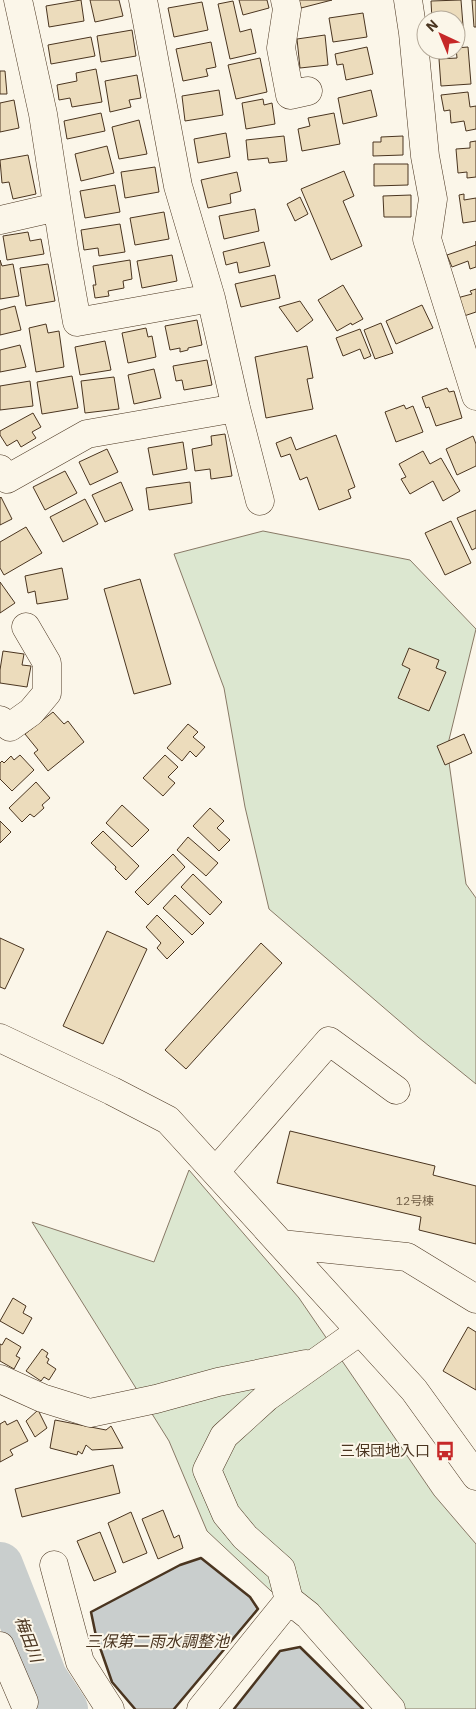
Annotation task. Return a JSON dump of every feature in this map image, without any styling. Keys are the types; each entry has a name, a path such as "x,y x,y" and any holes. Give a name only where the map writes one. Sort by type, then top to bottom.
{"street":[{"path":"18,0 43,114 77,322 211,298"},
{"path":"143,0 178,186 211,298 236,408 260,501"},
{"path":"285,0 287,9 281,48 290,95 308,91"},
{"path":"408,0 426,156 433,199 427,240 476,396"},
{"path":"0,220 57,207"},
{"path":"0,469 7,479 87,434 236,408"},
{"path":"0,720 10,727 31,712 47,693 46,663 26,627"},
{"path":"0,1038 168,1120 414,1390 476,1476"},
{"path":"216,1171 329,1042 396,1090"},
{"path":"281,1244 407,1258 476,1299"},
{"path":"360,1331 267,1397 224,1436 207,1470 226,1514 245,1538 281,1569 289,1600 308,1615 391,1709"},
{"path":"0,1379 42,1398 90,1413 156,1399 218,1382 317,1361"},
{"path":"54,1565 80,1662 110,1709"},
{"path":"201,1709 289,1600"},
{"path":"0,1646 17,1703"}],"green space":[{"path":"263,531 410,560 476,629 447,748 466,884 476,898 476,1084 418,1037 269,909 245,807 224,688 174,554"},
{"path":"189,1170 299,1298 434,1495 476,1544 476,1709 397,1709 207,1531 169,1441 32,1222 154,1262"}],"water":[{"name":"三保第二雨水調整池","path":"201,1558 250,1597 257,1609 174,1709 135,1709 112,1682 96,1636 91,1612 180,1565"},
{"path":"300,1647 363,1709 234,1709 280,1651"}],"building":[{"path":"81,0 84,21 49,27 46,6"},
{"path":"90,0 119,0 123,16 95,22"},
{"path":"239,0 267,0 269,8 243,15"},
{"path":"299,0 332,0 301,8"},
{"path":"461,0 462,10 431,10 431,1"},
{"path":"472,0 476,0 476,27 474,27"},
{"path":"233,1 240,32 251,29 256,53 230,59 218,4"},
{"path":"202,2 208,30 174,37 168,8"},
{"path":"363,13 367,37 333,42 329,18"},
{"path":"132,30 136,56 101,62 97,36"},
{"path":"325,35 328,65 300,68 297,39"},
{"path":"91,37 95,56 51,64 48,45"},
{"path":"211,42 216,67 206,69 208,76 183,81 176,49"},
{"path":"367,47 373,74 346,80 343,64 337,65 335,54"},
{"path":"466,47 468,47 471,84 441,86 439,60 466,60"},
{"path":"260,58 267,92 236,99 228,65"},
{"path":"96,69 102,102 72,107 70,98 59,100 57,85 77,81 76,73"},
{"path":"0,71 5,71 7,94 0,94"},
{"path":"137,75 141,98 129,100 131,107 110,112 105,81"},
{"path":"219,90 223,115 185,121 182,96"},
{"path":"371,90 377,116 343,124 338,98"},
{"path":"468,92 470,107 476,106 476,129 466,131 464,121 451,123 450,110 444,111 441,95"},
{"path":"263,99 264,105 272,103 275,124 246,129 242,103"},
{"path":"14,100 19,128 0,132 0,103"},
{"path":"101,113 105,131 67,139 64,121"},
{"path":"334,113 340,144 302,151 298,129 310,126 308,118"},
{"path":"139,120 147,154 119,159 112,127"},
{"path":"226,133 230,157 198,163 194,139"},
{"path":"284,136 287,161 269,163 268,158 248,160 246,140"},
{"path":"403,136 403,155 373,156 373,142 381,142 381,137"},
{"path":"476,141 476,177 467,178 467,172 458,173 456,149 470,148 470,142"},
{"path":"107,146 114,173 81,181 75,154"},
{"path":"28,155 36,194 13,199 9,182 2,183 0,160"},
{"path":"374,164 408,164 408,185 374,186"},
{"path":"155,167 159,192 125,198 121,172"},
{"path":"344,171 354,196 343,201 362,246 331,260 301,189"},
{"path":"237,172 241,191 230,194 231,203 208,208 201,180"},
{"path":"115,185 120,212 85,218 80,191"},
{"path":"464,194 464,200 476,198 476,221 463,223 459,195"},
{"path":"411,195 411,217 384,217 383,196"},
{"path":"300,197 308,214 295,221 287,204"},
{"path":"255,209 259,231 224,239 219,216"},
{"path":"164,212 169,239 135,245 130,218"},
{"path":"120,224 125,252 99,256 98,248 84,250 81,230"},
{"path":"28,232 30,241 41,239 44,254 7,260 3,236"},
{"path":"264,242 270,266 239,273 237,262 226,265 223,252"},
{"path":"476,245 476,267 470,269 468,261 452,267 447,255"},
{"path":"172,255 177,281 142,288 137,261"},
{"path":"0,260 2,266 13,264 19,296 0,299"},
{"path":"130,260 132,279 123,281 124,288 108,291 109,296 95,298 93,285 96,285 93,266"},
{"path":"48,264 55,301 26,306 20,268"},
{"path":"275,275 280,298 241,307 235,284"},
{"path":"343,285 363,319 337,331 318,300"},
{"path":"476,289 476,312 464,316 457,298 472,294 470,291"},
{"path":"300,301 313,320 297,332 279,307"},
{"path":"422,305 433,328 396,344 386,321"},
{"path":"15,306 21,330 0,335 0,310"},
{"path":"197,320 202,345 180,352 180,348 170,350 165,326"},
{"path":"381,323 393,353 375,359 364,330"},
{"path":"46,324 48,333 59,331 64,367 36,372 29,328"},
{"path":"146,328 148,337 152,336 156,357 128,363 122,333"},
{"path":"360,329 371,356 364,359 360,349 343,356 336,338"},
{"path":"105,341 111,370 80,375 75,347"},
{"path":"20,345 26,367 0,372 0,350"},
{"path":"307,346 313,378 307,379 313,409 266,418 255,357"},
{"path":"207,360 212,385 184,390 182,380 176,381 173,366"},
{"path":"154,369 161,398 134,404 128,375"},
{"path":"72,376 78,408 42,414 37,382"},
{"path":"114,377 119,409 85,413 81,381"},
{"path":"30,381 33,406 0,410 0,386"},
{"path":"447,388 449,392 454,391 462,418 436,426 429,407 426,408 422,397"},
{"path":"404,405 406,409 413,406 423,432 396,442 385,412"},
{"path":"33,413 41,427 32,432 36,438 21,447 17,440 7,446 0,435 0,431"},
{"path":"225,434 232,476 211,479 210,469 195,471 192,449 212,445 211,436"},
{"path":"336,435 355,487 348,490 351,498 319,510 307,477 300,480 290,454 281,457 276,443 291,437 296,450"},
{"path":"473,436 476,444 476,466 457,475 446,449"},
{"path":"183,442 187,469 153,475 148,448"},
{"path":"107,449 118,472 90,485 79,462"},
{"path":"423,451 430,464 441,458 460,491 443,501 433,481 410,494 401,479 406,477 399,464"},
{"path":"65,471 77,493 45,510 33,487"},
{"path":"121,482 133,510 105,522 92,495"},
{"path":"190,482 192,503 149,510 146,488"},
{"path":"0,498 12,519 0,525"},
{"path":"85,499 98,524 63,542 50,517"},
{"path":"476,510 476,548 472,550 457,518"},
{"path":"451,521 471,563 445,575 425,533"},
{"path":"26,527 42,553 4,575 0,568 0,542"},
{"path":"62,568 68,599 37,604 35,591 28,593 25,576"},
{"path":"140,579 171,684 134,694 104,589"},
{"path":"0,582 15,603 0,613"},
{"path":"409,648 439,660 436,668 446,672 429,711 398,698 410,669 402,665"},
{"path":"3,651 24,654 22,665 31,666 27,687 0,683"},
{"path":"53,712 64,724 68,721 84,742 48,771 34,753 38,750 25,734"},
{"path":"188,724 198,732 193,737 205,747 196,757 190,751 182,761 167,748"},
{"path":"464,734 472,753 445,765 437,746"},
{"path":"20,755 34,770 12,791 0,779 0,763 2,761 4,763 11,756 14,760"},
{"path":"165,755 178,767 168,777 175,783 163,796 143,778"},
{"path":"36,782 50,798 42,805 44,808 34,817 30,814 22,822 9,808"},
{"path":"122,805 149,830 132,847 106,823"},
{"path":"210,808 224,821 217,828 230,840 219,851 193,826"},
{"path":"0,821 11,832 0,843"},
{"path":"103,831 139,866 126,880 115,869 116,867 91,843"},
{"path":"188,837 218,863 206,876 177,850"},
{"path":"173,854 185,867 148,905 135,892"},
{"path":"193,874 222,902 210,915 181,887"},
{"path":"175,895 204,923 192,935 163,908"},
{"path":"157,915 184,942 167,959 157,948 161,943 146,927"},
{"path":"107,931 147,949 103,1044 63,1026"},
{"path":"0,938 24,949 5,989 0,987"},
{"path":"261,943 282,963 186,1069 165,1050"},
{"path":"290,1131 435,1166 433,1175 476,1186 476,1244 419,1230 421,1217 277,1183"},
{"path":"13,1298 26,1306 23,1313 32,1318 23,1334 0,1321"},
{"path":"468,1327 476,1332 476,1390 443,1371"},
{"path":"6,1338 21,1347 16,1356 20,1358 14,1369 0,1361 0,1344 2,1345"},
{"path":"42,1349 48,1353 46,1357 49,1359 47,1363 56,1369 49,1380 44,1377 41,1381 26,1371"},
{"path":"38,1410 47,1428 35,1437 26,1421"},
{"path":"17,1420 28,1441 10,1450 13,1455 0,1462 0,1424 5,1421 7,1425"},
{"path":"55,1420 106,1430 111,1426 123,1448 92,1450 86,1445 82,1454 78,1451 77,1455 50,1448"},
{"path":"113,1465 120,1493 22,1517 15,1489"},
{"path":"163,1510 174,1538 179,1535 183,1548 158,1559 142,1519"},
{"path":"131,1512 147,1553 123,1563 108,1523"},
{"path":"100,1532 116,1572 94,1581 77,1541"}],"waterway":[{"name":"梅田川","path":"0,1565 44,1677 65,1709"}],"wall":[{"path":"135,1709 112,1682 96,1636 91,1612 180,1565 201,1558 250,1597 258,1609 174,1709"},
{"path":"234,1709 280,1651 300,1647 363,1709"}],"place":[{"name":"三保団地入口","path":"445,1451"}]}
